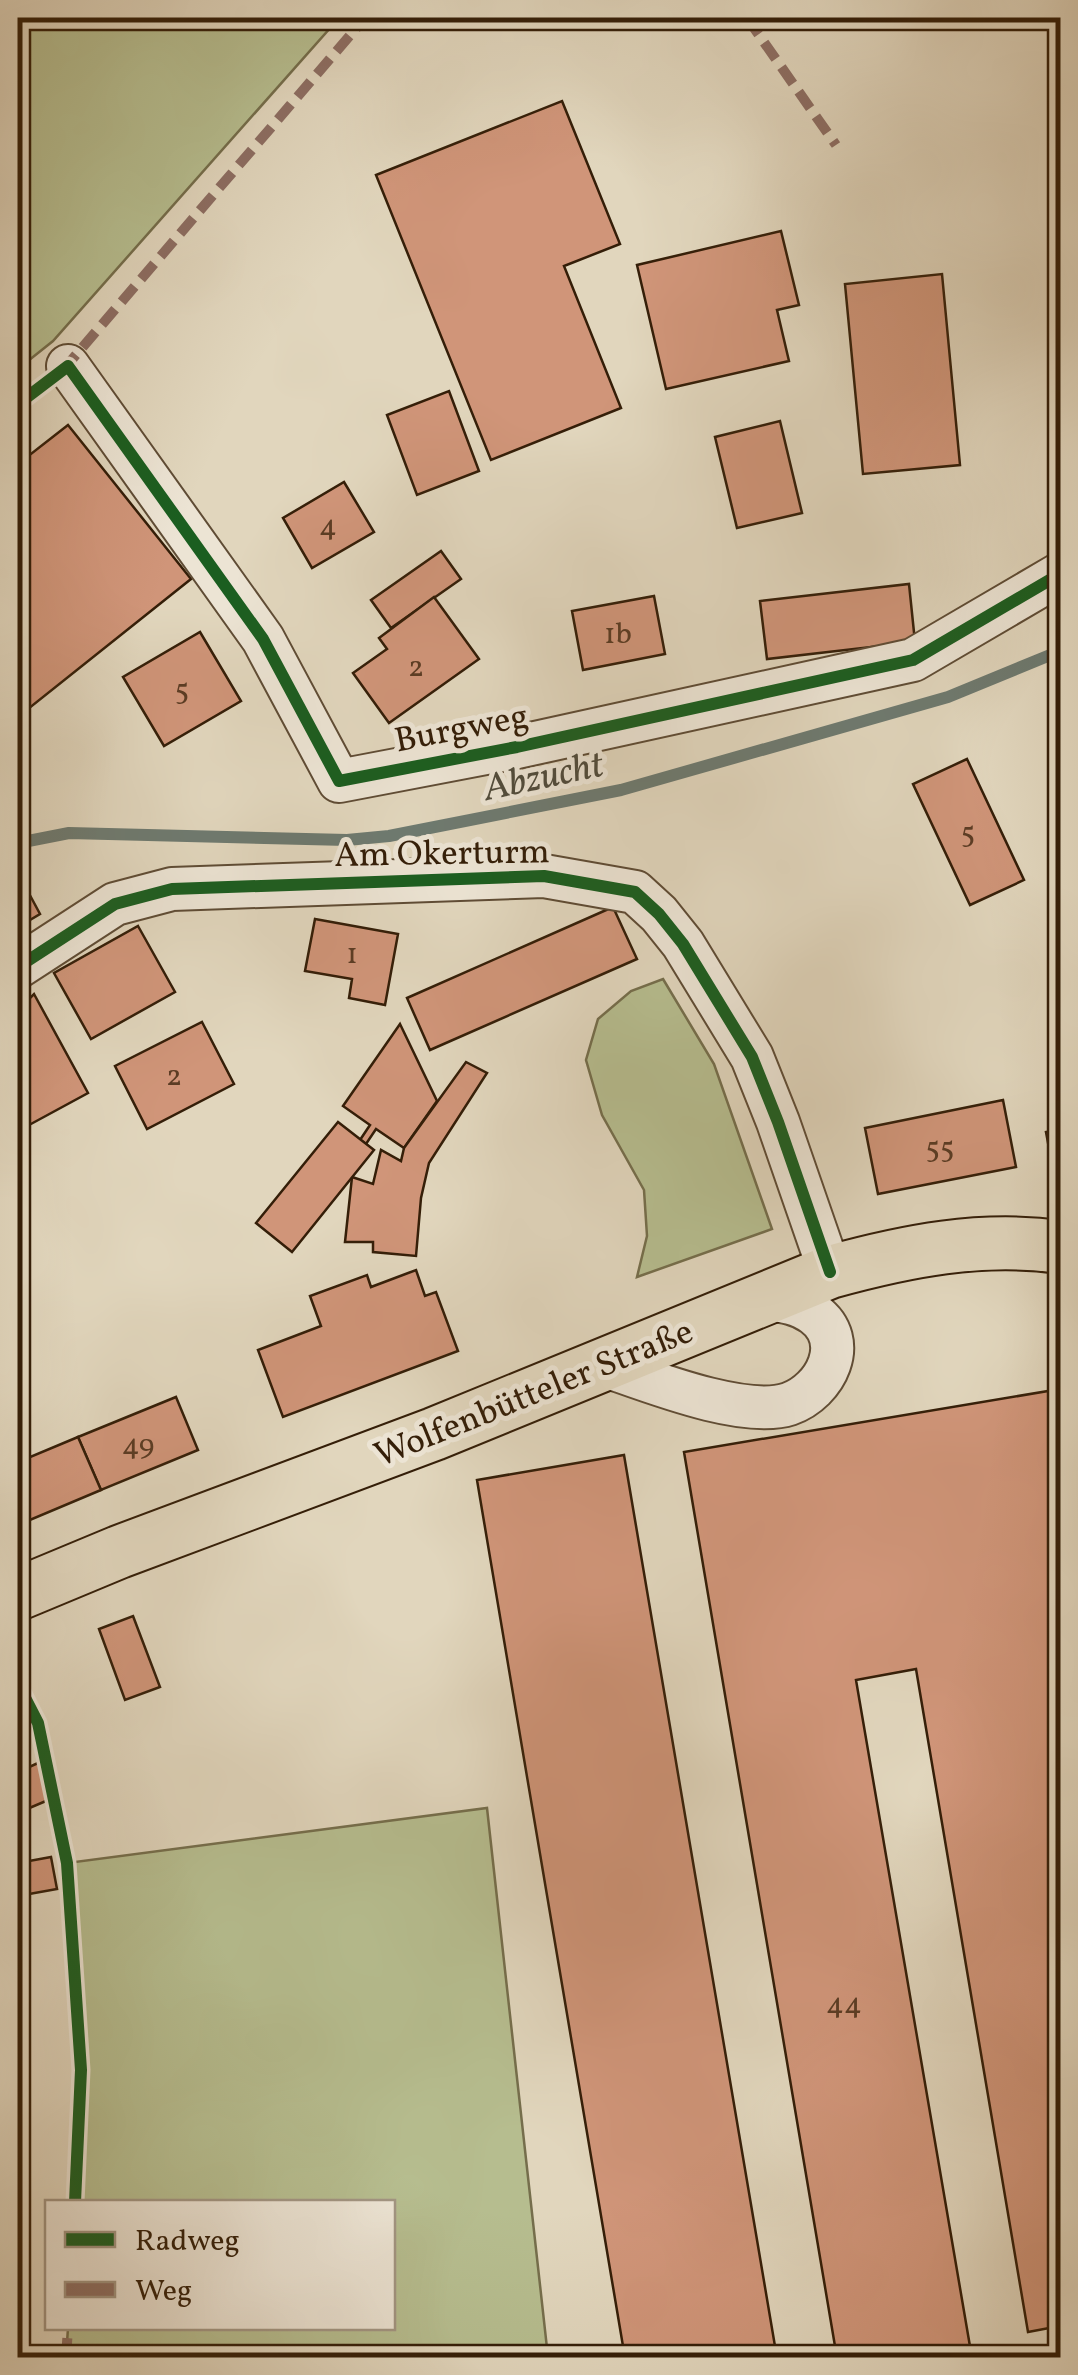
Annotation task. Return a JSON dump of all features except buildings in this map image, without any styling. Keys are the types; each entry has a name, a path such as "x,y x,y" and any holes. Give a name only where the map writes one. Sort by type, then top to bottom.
{"main road":[{"name":"Wolfenbütteler Straße","path":"18,1594 434,1434 830,1272 941,1246 993,1242 1060,1247"}],"street":[{"name":"Burgweg","path":"68,366 263,639 339,781 516,748 913,660 1060,574"},
{"name":"Am Okerturm","path":"18,967 115,904 172,889 544,876 635,892 683,944 752,1058 830,1272"},
{"path":"603,1365 689,1394 753,1406 789,1404 819,1386 831,1364 832,1338 817,1316 792,1302 763,1300"}],"green space":[{"path":"18,18 339,18 53,341 18,369"},
{"path":"663,979 714,1064 772,1229 637,1277 647,1236 644,1190 602,1115 586,1060 598,1019 631,991"},
{"path":"487,1808 548,2357 66,2357 68,2330 395,2330 395,2200 75,2200 81,2070 67,1863"}],"waterway":[{"name":"Abzucht","path":"18,843 69,833 347,840 389,836 621,790 948,697 1060,651"}],"marked path":[{"path":"63,370 365,18"},
{"path":"747,18 836,145"},
{"path":"66,2358 68,2330"}],"cycle path":[{"path":"18,404 68,366 263,639 339,781 517,747 913,660 1060,574"},
{"path":"18,967 115,904 172,889 544,876 635,892 683,944 752,1057 830,1272"},
{"path":"18,1684 38,1723 67,1863 81,2070 75,2200"}]}
